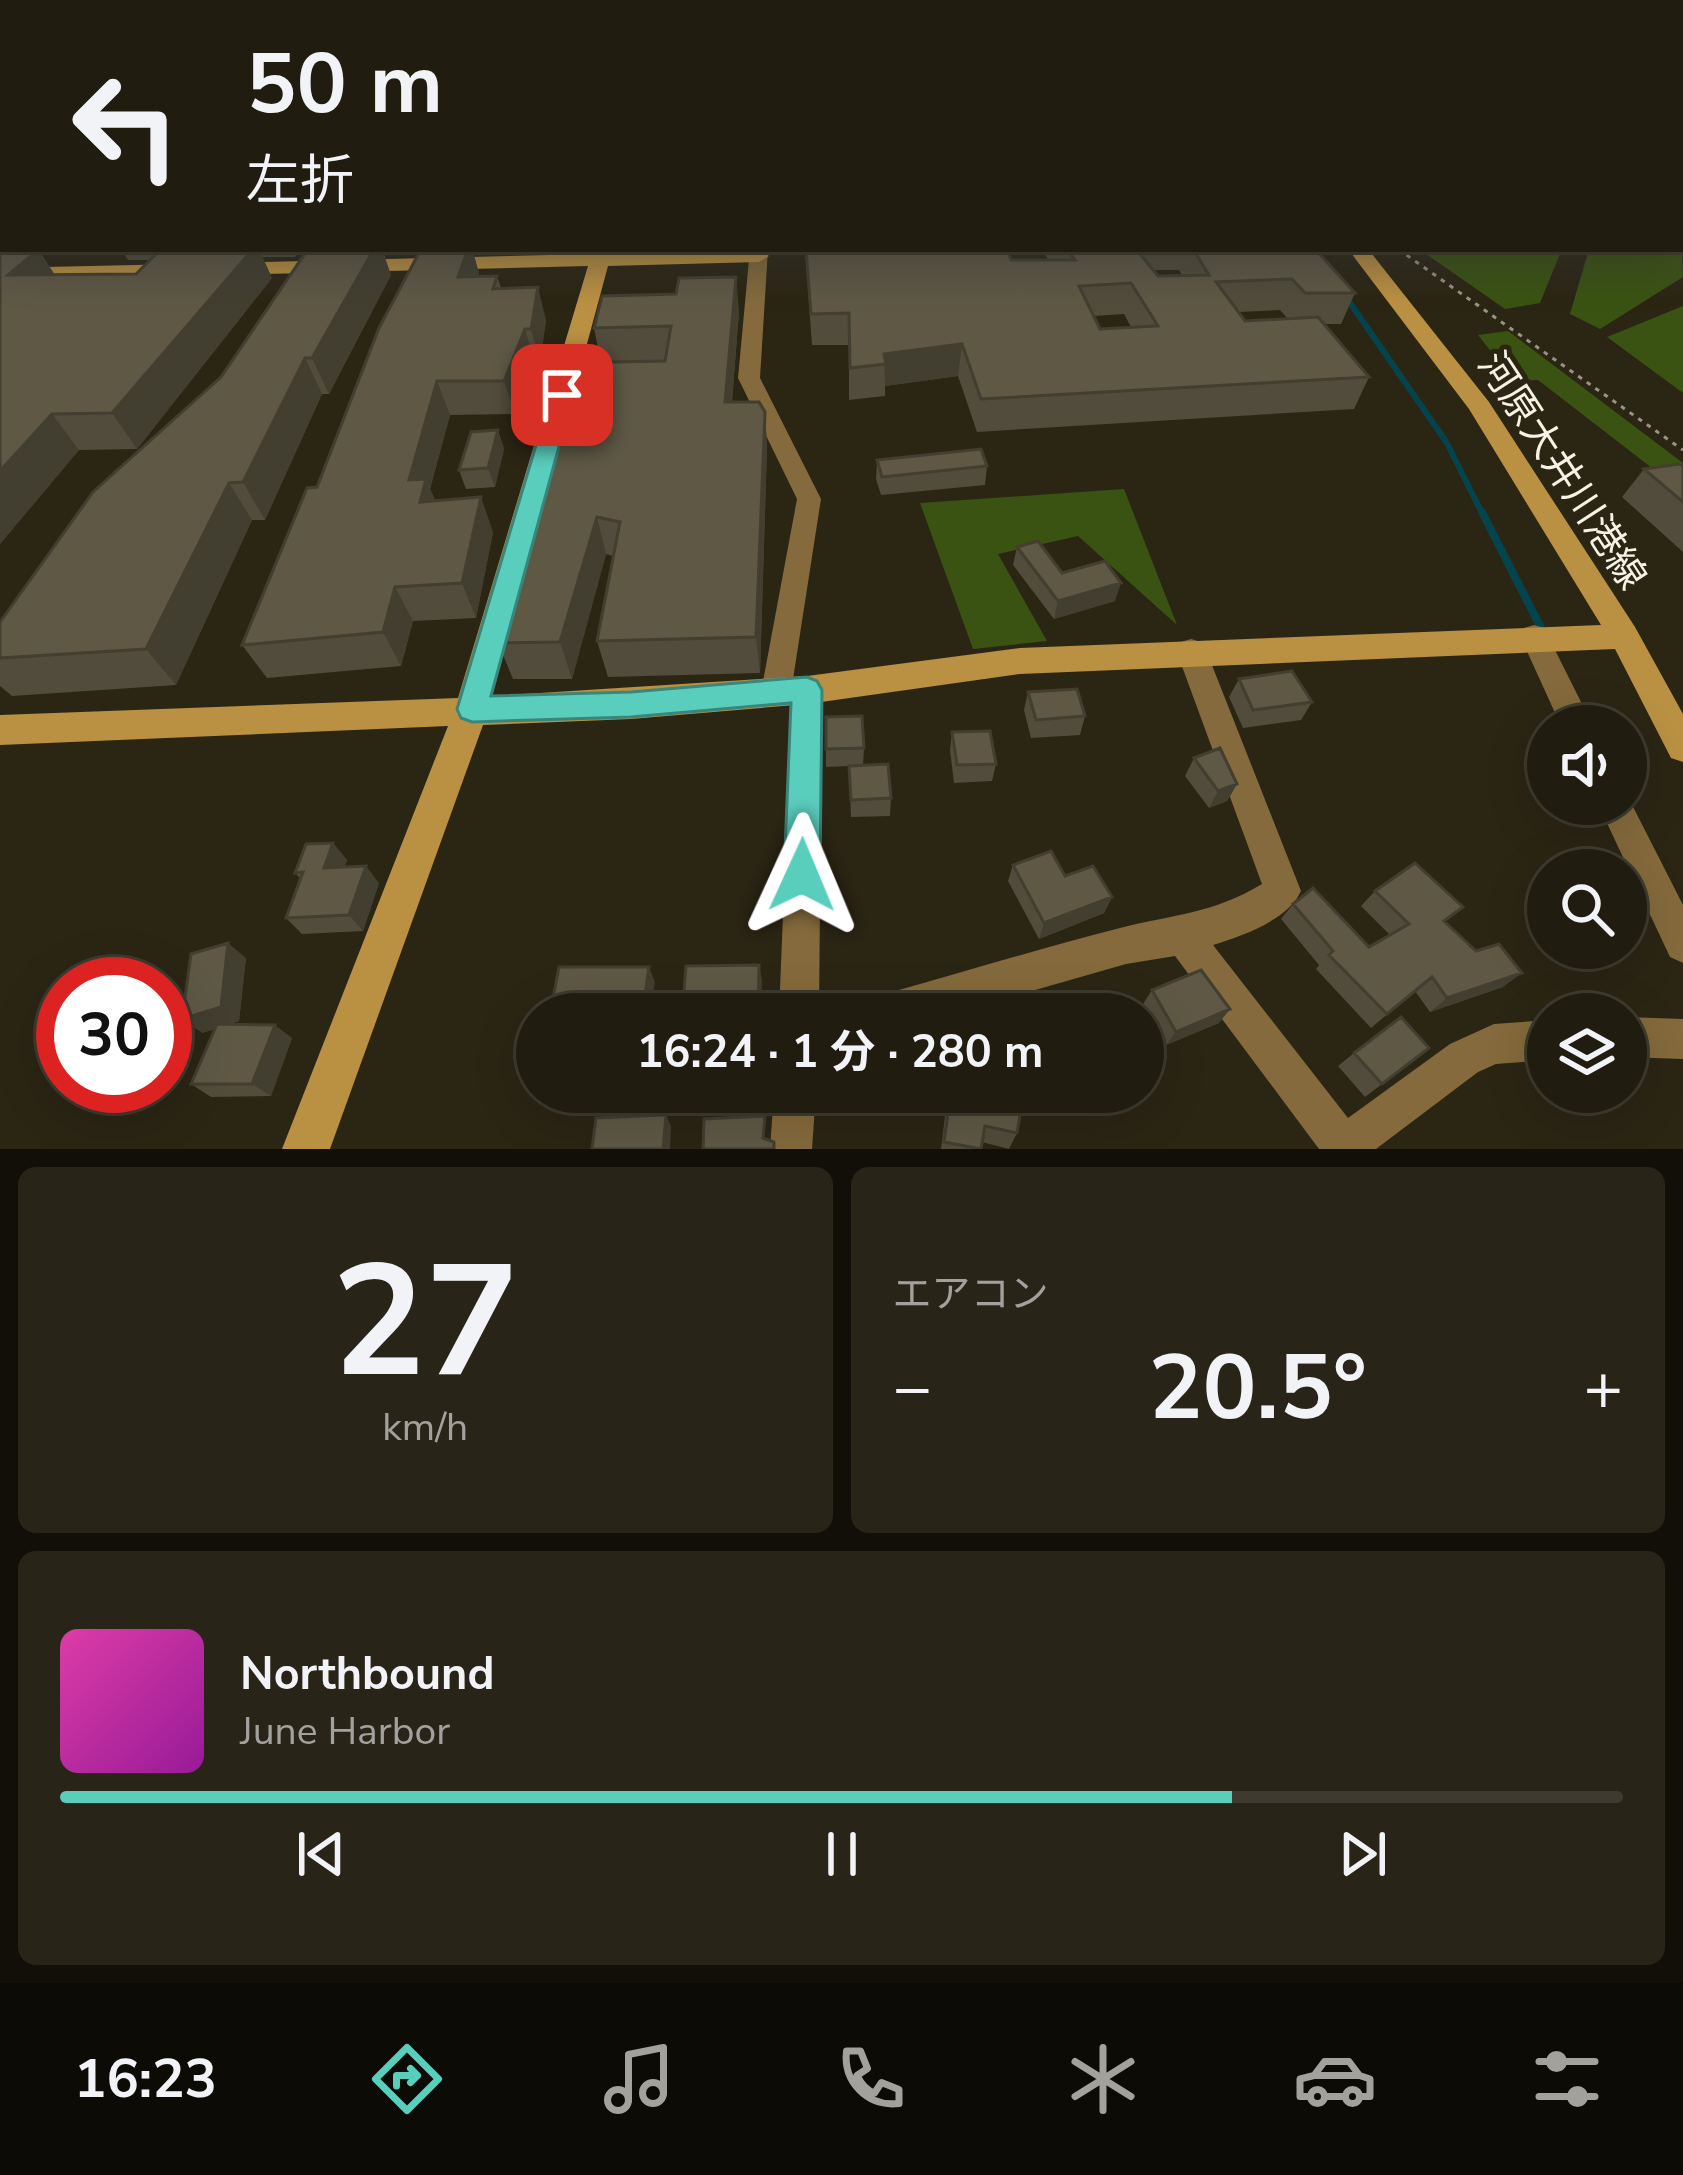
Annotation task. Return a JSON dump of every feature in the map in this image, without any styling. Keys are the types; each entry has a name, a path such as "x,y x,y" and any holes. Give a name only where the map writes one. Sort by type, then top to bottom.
{"street":[{"name":"河原大井川港線","path":"1360,252 1480,407 1624,636 1683,747"},
{"path":"0,274 759,253 748,378 809,500 791,691 798,993"},
{"path":"306,1149 472,709 602,254"},
{"path":"1544,636 1569,705"},
{"path":"0,730 631,705 791,691 1020,661 1191,650 1624,636"},
{"path":"959,993 1236,920 1283,891 1191,650"},
{"path":"1625,825 1683,944"},
{"path":"1183,935 1344,1148 1464,1058 1494,1044 1527,1042"},
{"path":"1647,1038 1683,1039"},
{"path":"791,1149 794,1113"}],"path":[{"path":"1402,252 1683,450"}],"green space":[{"path":"1423,252 1561,252 1540,303 1505,309"},
{"path":"1588,252 1682,252 1683,277 1600,329 1570,314"},
{"path":"1683,306 1683,393 1607,337"},
{"path":"1508,331 1683,463 1683,492 1538,380 1514,381 1478,335"},
{"path":"1124,489 1177,625 1078,536 998,554 1047,641 973,649 920,503"}],"building":[{"path":"0,252 36,252 8,275 136,274 158,252 250,252 112,413 52,414 0,471"},
{"path":"306,252 372,252 312,358 305,358 243,482 229,483 146,649 0,658 0,622 93,492 221,377"},
{"path":"419,252 467,252 458,277 497,276 493,289 538,287 531,329 525,329 504,381 437,381 409,480 426,479 420,502 481,497 462,583 395,587 383,632 242,645 307,488 317,487 379,328"},
{"path":"806,252 1008,252 1011,260 1075,260 1069,252 1138,252 1158,276 1209,275 1195,252 1318,252 1355,293 1305,293 1292,279 1216,282 1245,321 1318,317 1369,377 981,399 962,344 884,354 886,364 850,368 849,313 811,314","holes":["1131,283 1158,326 1100,329 1079,286"]},
{"path":"736,277 725,402 759,402 765,412 756,637 597,641 620,522 597,517 560,642 498,643 518,596 513,596 571,394 606,394 610,362 665,361 671,326 594,328 602,296 676,294 679,278"},
{"path":"498,430 488,468 459,470 471,432"},
{"path":"981,449 987,466 882,477 877,460"},
{"path":"1683,466 1683,502 1644,469"},
{"path":"1038,541 1062,573 1105,561 1121,583 1058,601 1017,547"},
{"path":"1292,671 1312,702 1253,710 1239,679"},
{"path":"1077,689 1085,716 1036,720 1028,692"},
{"path":"862,716 864,748 826,749 826,717"},
{"path":"990,731 996,764 957,765 952,732"},
{"path":"1220,748 1237,784 1218,791 1194,758"},
{"path":"888,764 891,798 851,800 849,766"},
{"path":"333,843 324,868 366,866 349,915 286,918 303,872 295,873 306,844"},
{"path":"1051,851 1065,876 1093,866 1112,897 1044,923 1013,865"},
{"path":"1415,863 1463,907 1444,921 1476,951 1499,944 1522,973 1447,998 1432,977 1387,1014 1329,955 1333,951 1293,904 1313,888 1369,947 1409,924 1375,891"},
{"path":"228,943 221,1007 192,1016 192,957"},
{"path":"759,965 758,993 684,993 686,966"},
{"path":"559,967 649,967 645,993 554,993"},
{"path":"1201,970 1230,1009 1176,1032 1164,1011 1164,993 1152,990"},
{"path":"1401,1017 1429,1048 1382,1084 1354,1053"},
{"path":"217,1024 275,1025 252,1084 192,1082"},
{"path":"948,1113 1020,1113 1017,1133 985,1126 981,1149 944,1142"},
{"path":"666,1115 663,1149 592,1149 596,1118"},
{"path":"765,1116 763,1138 774,1142 774,1149 703,1149 704,1119"}],"waterway":[{"path":"1345,295 1351,303"},
{"path":"1348,300 1447,443 1483,515"},
{"path":"1482,512 1544,634"}],"route":[{"path":"562,395 472,709 631,705 807,690 802,875"}]}
